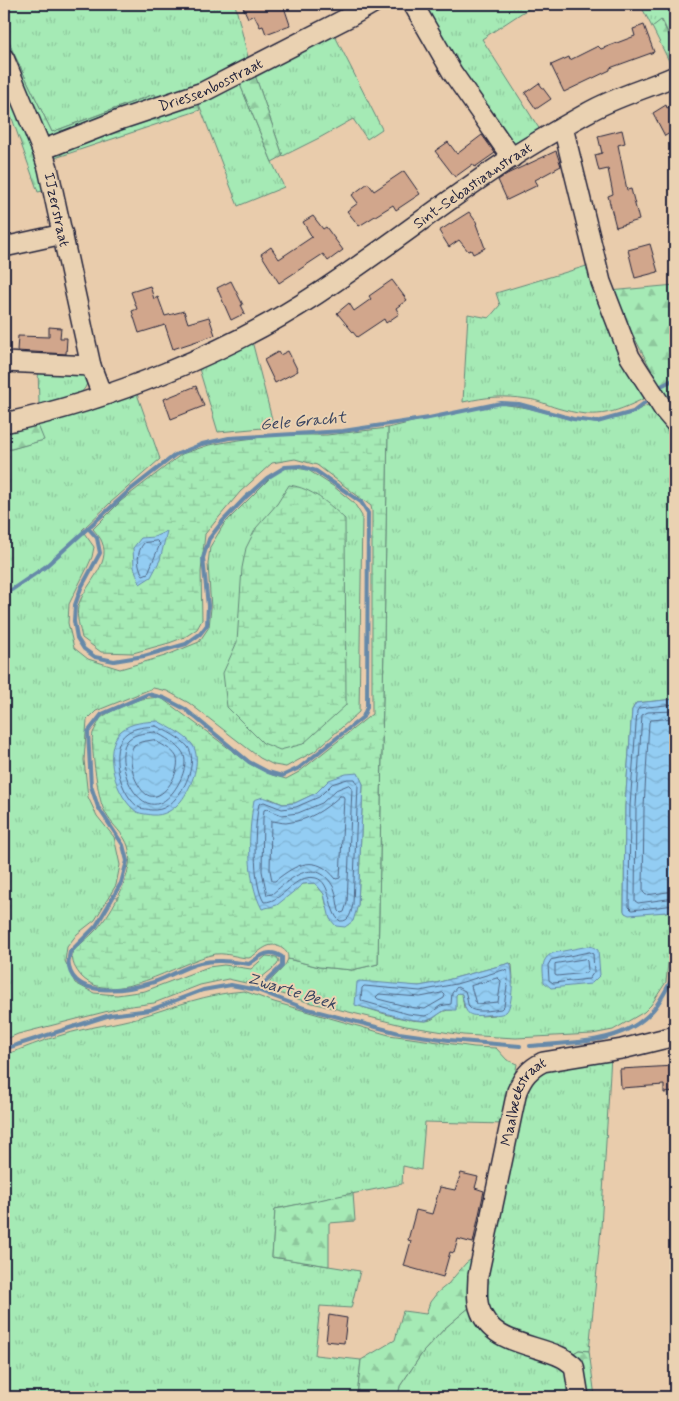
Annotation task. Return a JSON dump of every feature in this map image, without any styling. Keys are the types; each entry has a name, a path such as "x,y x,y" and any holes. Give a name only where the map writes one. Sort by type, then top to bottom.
{"street":[{"name":"Driessenbosstraat","path":"42,150 119,120 203,92 372,4"},
{"path":"413,4 452,72 512,158"},
{"name":"IJzerstraat","path":"4,58 42,150 63,234 90,366"},
{"name":"Sint-Sebastiaanstraat","path":"4,423 32,417 120,390 183,365 244,337 317,295 512,158 589,112 675,76"},
{"path":"563,128 601,282 630,357 675,424"},
{"path":"4,248 63,234"},
{"path":"4,362 90,366 102,395"},
{"name":"Maalbeekstraat","path":"579,1397 574,1366 562,1357 512,1341 496,1332 485,1319 479,1307 477,1297 478,1276 517,1092 523,1077 533,1067 543,1062 622,1049 675,1036"}],"green space":[{"path":"4,4 235,4 249,61 159,102 154,94 52,132 12,50 4,25"},
{"path":"422,4 539,4 523,12 482,39 542,133 518,148 497,133"},
{"path":"640,4 675,4 675,47 662,20 652,27"},
{"path":"661,20 675,47 675,71 652,27"},
{"path":"4,25 12,50 52,132 155,94 163,110 197,99 200,110 40,163 47,190 38,192 4,100"},
{"path":"334,34 382,129 367,139 353,119 283,156 255,75"},
{"path":"255,75 283,156 272,162 239,82"},
{"path":"239,82 284,187 238,206 197,99"},
{"path":"590,265 645,398 612,412 602,414 570,411 535,400 510,397 495,397 463,402 468,314 489,318 500,305 496,293"},
{"path":"675,285 675,436 648,405 665,396 610,291"},
{"path":"252,341 274,427 218,432 197,362"},
{"path":"38,367 82,369 88,381 80,394 39,404"},
{"path":"136,391 160,459 82,530 94,547 92,557 69,604 68,623 74,648 88,659 120,669 165,656 199,642 209,627 211,608 208,564 210,547 224,524 274,474 289,467 308,470 333,486 354,503 362,516 359,712 315,751 286,767 274,765 260,758 189,703 167,691 153,688 96,711 87,720 84,760 88,797 97,816 114,837 120,865 116,885 95,920 77,934 67,947 65,961 75,983 94,993 117,995 145,991 208,967 224,965 251,969 266,956 277,957 279,961 277,965 256,982 246,983 228,979 200,985 154,1003 124,1007 18,1034 4,1040 4,451 43,440 37,423"},
{"path":"501,404 595,423 627,415 648,405 675,436 675,699 636,703 632,710 625,806 624,910 625,913 666,912 675,909 675,952 668,963 666,982 651,1005 644,1012 613,1030 592,1034 516,1038 463,1035 406,1026 304,1001 276,992 268,986 284,967 288,959 319,967 352,970 378,964 388,428 437,416","holes":["510,963 512,965 513,979 495,1015 481,1016 464,1008 462,994 458,993 456,994 453,1010 444,1011 425,1021 416,1021 390,1015 356,1005 355,1003 406,986 436,983"]},
{"path":"37,423 44,440 4,451 4,430"},
{"path":"388,428 378,964 352,970 319,967 288,959 285,951 273,945 265,947 249,958 226,954 211,955 145,981 127,986 110,988 95,985 82,977 77,971 73,963 72,953 97,929 112,907 125,882 130,855 125,839 110,821 100,799 92,739 100,719 137,700 160,697 250,764 272,775 286,779 299,772 372,714 372,511 371,506 317,465 295,459 272,463 240,492 205,534 201,572 202,620 197,629 185,637 169,643 133,653 101,652 82,638 78,619 78,607 100,567 104,551 100,537 93,529 121,501 182,454 209,445 239,440 278,435 327,435","holes":["358,774 363,784 358,905 327,908 324,894 315,883 303,884 290,893 269,798 283,804 295,803 316,793 330,780"]},
{"path":"289,485 313,493 345,519 346,705 303,744 280,750 263,743 227,707 223,673 237,642 242,568 246,548 256,528 277,504"},
{"path":"244,991 274,1002 389,1035 474,1047 496,1048 507,1060 517,1064 505,1124 425,1122 421,1170 403,1166 402,1184 275,1209 272,1257 360,1271 351,1308 320,1306 315,1355 361,1360 357,1397 4,1397 4,1055 72,1032 121,1022 204,998"},
{"path":"611,1055 601,1228 589,1351 579,1350 572,1354 497,1326 482,1300 519,1101 532,1073"},
{"path":"353,1193 355,1221 329,1223 329,1266 272,1257 275,1209"},
{"path":"470,1260 475,1265 471,1306 445,1328 423,1352 400,1386 398,1397 357,1397 361,1360 395,1340 403,1311 426,1314 430,1302 437,1293"},
{"path":"471,1306 566,1365 570,1380 566,1397 398,1397 400,1386 423,1352 445,1328"},
{"path":"579,1350 589,1351 595,1397 566,1397 572,1354"}],"water":[{"path":"167,531 160,560 151,577 140,584 134,567 133,548 141,538 154,537"},
{"path":"675,699 675,909 666,912 629,915 624,911 625,806 632,710 636,703"},
{"path":"158,721 189,740 195,751 196,766 188,789 175,807 168,812 160,814 142,814 129,805 117,785 112,761 112,750 115,739 125,728 139,723"},
{"path":"358,773 363,784 358,905 353,921 345,927 336,926 330,919 324,894 315,883 303,884 277,905 262,909 253,884 251,870 250,827 254,800 263,797 283,804 295,803 316,793 329,780 346,774"},
{"path":"589,946 598,950 600,975 591,984 551,988 544,982 543,965 549,955"},
{"path":"510,963 512,988 510,1003 506,1012 501,1014 471,1015 466,1010 462,994 458,993 456,995 456,1010 445,1010 426,1021 407,1019 355,1005 357,982 359,981 419,986"}],"building":[{"path":"251,4 283,4 290,25 266,34 263,26 260,27 254,15 248,18 243,7"},
{"path":"644,25 654,52 610,68 610,70 564,92 551,65 569,57 570,60 598,46 601,49 635,36 633,29"},
{"path":"539,83 551,99 536,109 525,93"},
{"path":"675,104 675,130 665,136 653,113 666,105 667,108"},
{"path":"622,130 625,143 618,145 627,190 631,189 639,220 616,227 608,196 613,194 608,169 599,171 595,155 602,153 598,136"},
{"path":"482,135 495,153 475,167 473,164 455,177 435,151 448,142 457,154"},
{"path":"556,151 561,166 535,180 538,185 507,200 498,180"},
{"path":"404,171 420,194 396,210 393,205 359,226 347,211 358,203 352,195 368,183 374,191"},
{"path":"469,212 477,223 485,248 473,254 459,240 449,247 439,231"},
{"path":"313,216 323,229 326,227 343,250 328,261 323,254 279,283 261,254 271,247 279,259 312,237 303,222"},
{"path":"650,244 658,272 635,278 628,250"},
{"path":"392,280 407,300 396,308 399,314 386,323 384,319 357,337 337,313 349,303 354,311 371,299 369,296"},
{"path":"231,281 245,313 231,320 217,288"},
{"path":"150,286 154,299 158,297 165,316 184,311 188,323 209,317 215,335 173,349 165,325 139,333 132,311 137,309 131,292"},
{"path":"49,327 61,328 60,338 67,338 66,354 17,351 18,336 49,337"},
{"path":"288,351 298,371 275,383 264,360 278,352 280,355"},
{"path":"196,386 204,406 171,419 164,399"},
{"path":"675,1066 675,1092 664,1093 664,1085 621,1088 620,1069"},
{"path":"461,1173 478,1177 475,1188 484,1191 473,1243 458,1239 454,1253 450,1252 443,1277 404,1266 411,1241 408,1240 416,1210 432,1214 440,1187 455,1190"},
{"path":"329,1315 347,1318 344,1343 326,1341"}],"waterway":[{"name":"Gele Gracht","path":"657,388 675,379"},
{"name":"Gele Gracht","path":"4,595 45,567 130,490 175,455 202,444 229,438 343,431 429,418 501,403 519,404 573,419 597,422 633,412 648,400"},
{"path":"89,529 97,538 100,553 81,588 75,605 74,621 77,638 84,649 95,657 114,661 144,656 186,644 200,634 207,625 208,606 203,558 209,539 245,498 267,478 285,467 300,466 316,471 361,502 368,513 367,707 363,717 299,768 282,776 268,772 249,762 185,709 164,698 148,694 102,714 88,732 91,786 98,807 123,845 127,861 121,883 96,926 70,952 69,967 74,977 82,984 93,988 119,989 154,982 200,963 218,961 249,964 269,953 282,957 282,966 257,990"},
{"name":"Zwarte Beek","path":"530,1046 596,1040 627,1030 653,1010 675,973"},
{"name":"Zwarte Beek","path":"4,1049 110,1015 150,1010 203,990 231,985 257,990 304,1008 399,1033 449,1040 520,1046"}]}
